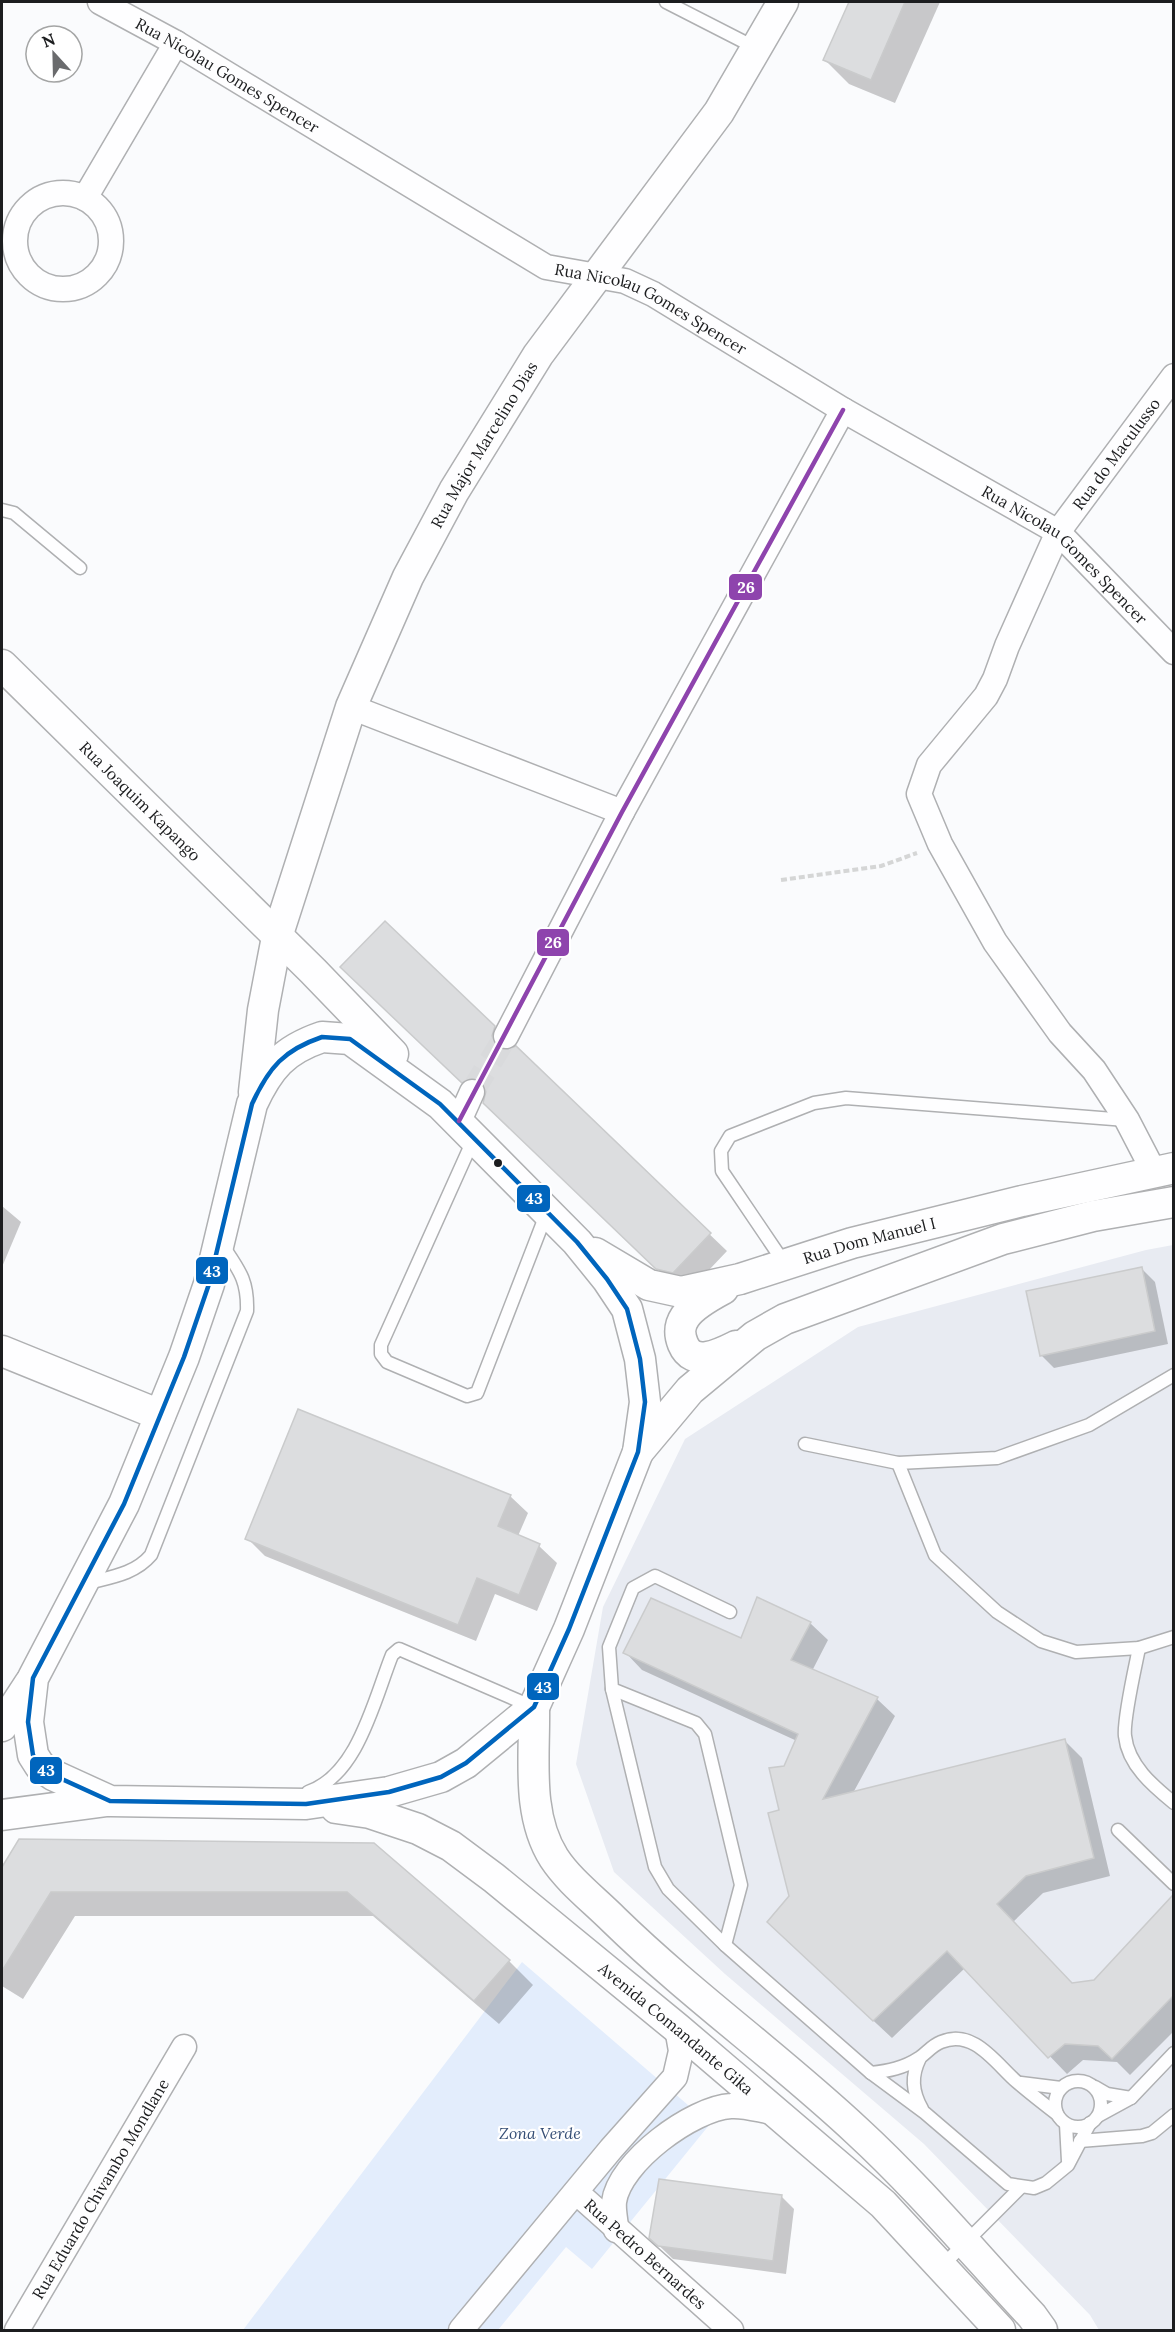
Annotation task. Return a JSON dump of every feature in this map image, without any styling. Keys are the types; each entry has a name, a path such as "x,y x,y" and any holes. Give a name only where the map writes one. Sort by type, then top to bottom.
{"street":[{"name":"Rua Nicolau Gomes Spencer","path":"100,2 176,43 546,267 626,281 652,294 843,410 1058,532 1173,652"},
{"name":"Rua Major Marcelino Dias","path":"252,1104 263,1010 277,937 351,707 408,577 454,491 538,355 719,112 783,2"},
{"path":"85,198 176,43"},
{"name":"Rua do Maculusso","path":"1164,1170 1094,1070 1060,1033 995,942 940,844 920,794 922,781 929,765 986,696 995,679 1007,646 1058,532 1173,376"},
{"path":"506,1036 622,812 843,410"},
{"name":"Rua Joaquim Kapango","path":"2,665 328,987 458,1121"},
{"path":"351,707 622,812"},
{"path":"2,1726 33,1678 84,1584 124,1504 160,1415 209,1284 252,1104 263,1080 290,1050 322,1037 350,1040 458,1121 577,1242 627,1309 640,1359 645,1402 638,1452 569,1629 534,1707 534,1790 541,1830 554,1857 566,1872 649,1954 858,2132 1032,2316 1042,2331"},
{"path":"458,1121 472,1092"},
{"name":"Rua Dom Manuel I","path":"577,1242 649,1285 681,1292 740,1279 852,1243 1022,1200 1164,1170"},
{"path":"740,1279 695,1307 686,1316 680,1328 680,1337 686,1350 694,1357 709,1358 785,1319 1003,1239 1093,1216 1173,1202"},
{"path":"638,1452 690,1390 755,1336"},
{"path":"2,1352 160,1415"},
{"path":"33,1678 28,1722 33,1755 40,1766 53,1775 110,1800"},
{"path":"2,1815 110,1800 292,1803 389,1792 441,1777 483,1750 534,1707"},
{"name":"Avenida Comandante Gika","path":"292,1803 370,1813 418,1829 451,1846 677,2028 772,2112 883,2205 1000,2331"},
{"name":"Rua Pedro Bernardes","path":"677,2028 681,2051 675,2077 576,2192 616,2230 664,2268 731,2331"},
{"name":"Rua Eduardo Chivambo Mondlane","path":"16,2331 184,2047"},
{"path":"616,2230 614,2200 625,2179 647,2149 676,2128 706,2111 732,2106 772,2112"},
{"path":"461,2331 576,2192"}],"lane":[{"path":"666,2 756,48"},
{"path":"2,510 14,513 80,568"},
{"path":"785,1264 722,1171 721,1151 730,1136 814,1103 846,1098 1127,1120"},
{"path":"458,1121 381,1345 381,1354 387,1362 467,1396 477,1393 548,1212"},
{"path":"84,1584 129,1572 143,1565 151,1555 247,1311 248,1290 243,1277 220,1242"},
{"path":"805,1444 898,1463 997,1458 1089,1425 1173,1375"},
{"path":"898,1463 935,1555 997,1612 1041,1641 1076,1652 1138,1648 1173,1637"},
{"path":"730,1612 655,1576 633,1588 609,1647 612,1689 655,1868 668,1889 725,1945 871,2073 925,2113 1008,2184 1020,2188 1034,2188 1046,2183 1068,2165 1101,2106 1100,2096 1094,2086"},
{"path":"1138,1648 1124,1736 1135,1764 1148,1782 1173,1803"},
{"path":"292,1803 320,1788 341,1772 352,1755 392,1655 399,1649 534,1707"},
{"path":"612,1689 696,1723 705,1734 739,1866 741,1885 725,1945"},
{"path":"1118,1830 1173,1884"},
{"path":"925,2113 913,2085 914,2071 920,2058 930,2047 944,2041 958,2039 985,2050 1017,2082 1066,2124 1078,2127 1131,2098 1173,2054"},
{"path":"871,2073 892,2070 920,2058"},
{"path":"1057,2114 1054,2100 1061,2088 1073,2080 1081,2080 1107,2094 1131,2098"},
{"path":"1017,2082 1061,2088"},
{"path":"1080,2141 1142,2136 1152,2133 1173,2115"},
{"path":"1066,2124 1068,2165"},
{"path":"941,2266 966,2245 1020,2188"}],"path":[{"path":"781,880 880,866 940,844"}],"shaded area":[{"path":"1173,1245 1173,2330 1099,2330 1090,2315 924,2144 725,1974 614,1872 576,1764 603,1607 685,1439 858,1327 1146,1250"}],"green space":[{"name":"Zona Verde","path":"522,1962 710,2124 592,2269 566,2247 498,2330 243,2330"}],"building":[{"path":"849,2 905,2 871,80 823,60"},
{"path":"385,921 495,1026 492,1036 494,1044 506,1050 516,1046 711,1233 673,1273 656,1269 483,1103 486,1091 483,1083 471,1078 462,1083 340,967"},
{"path":"1142,1267 1155,1331 1040,1356 1026,1291"},
{"path":"298,1409 511,1495 498,1526 540,1544 519,1595 477,1578 458,1625 245,1539"},
{"path":"757,1597 811,1622 791,1660 878,1697 823,1799 1065,1739 1094,1858 1026,1876 997,1904 1072,1983 1094,1980 1173,1895 1173,1996 1112,2059 1098,2046 1065,2044 1048,2058 947,1951 873,2021 767,1922 789,1896 768,1813 779,1810 769,1768 784,1766 798,1734 623,1653 651,1598 741,1638"},
{"path":"19,1839 374,1843 510,1960 474,2001 347,1892 51,1892 2,1971 2,1867"},
{"path":"659,2179 782,2195 773,2261 658,2246 649,2238"}],"tunnel":[{"path":"472,1092 506,1036"}],"transit line":[{"name":"26","path":"459,1121 622,812 843,410"},
{"name":"43","path":"322,1037 350,1039 440,1104 577,1242 607,1279 627,1309 640,1359 645,1402 638,1452 569,1629 534,1707 466,1763 441,1777 389,1792 306,1804 110,1801 53,1775 40,1766 33,1755 28,1722 33,1678 124,1504 184,1357 209,1284 252,1104 265,1080 279,1062 297,1048 322,1037"}]}
